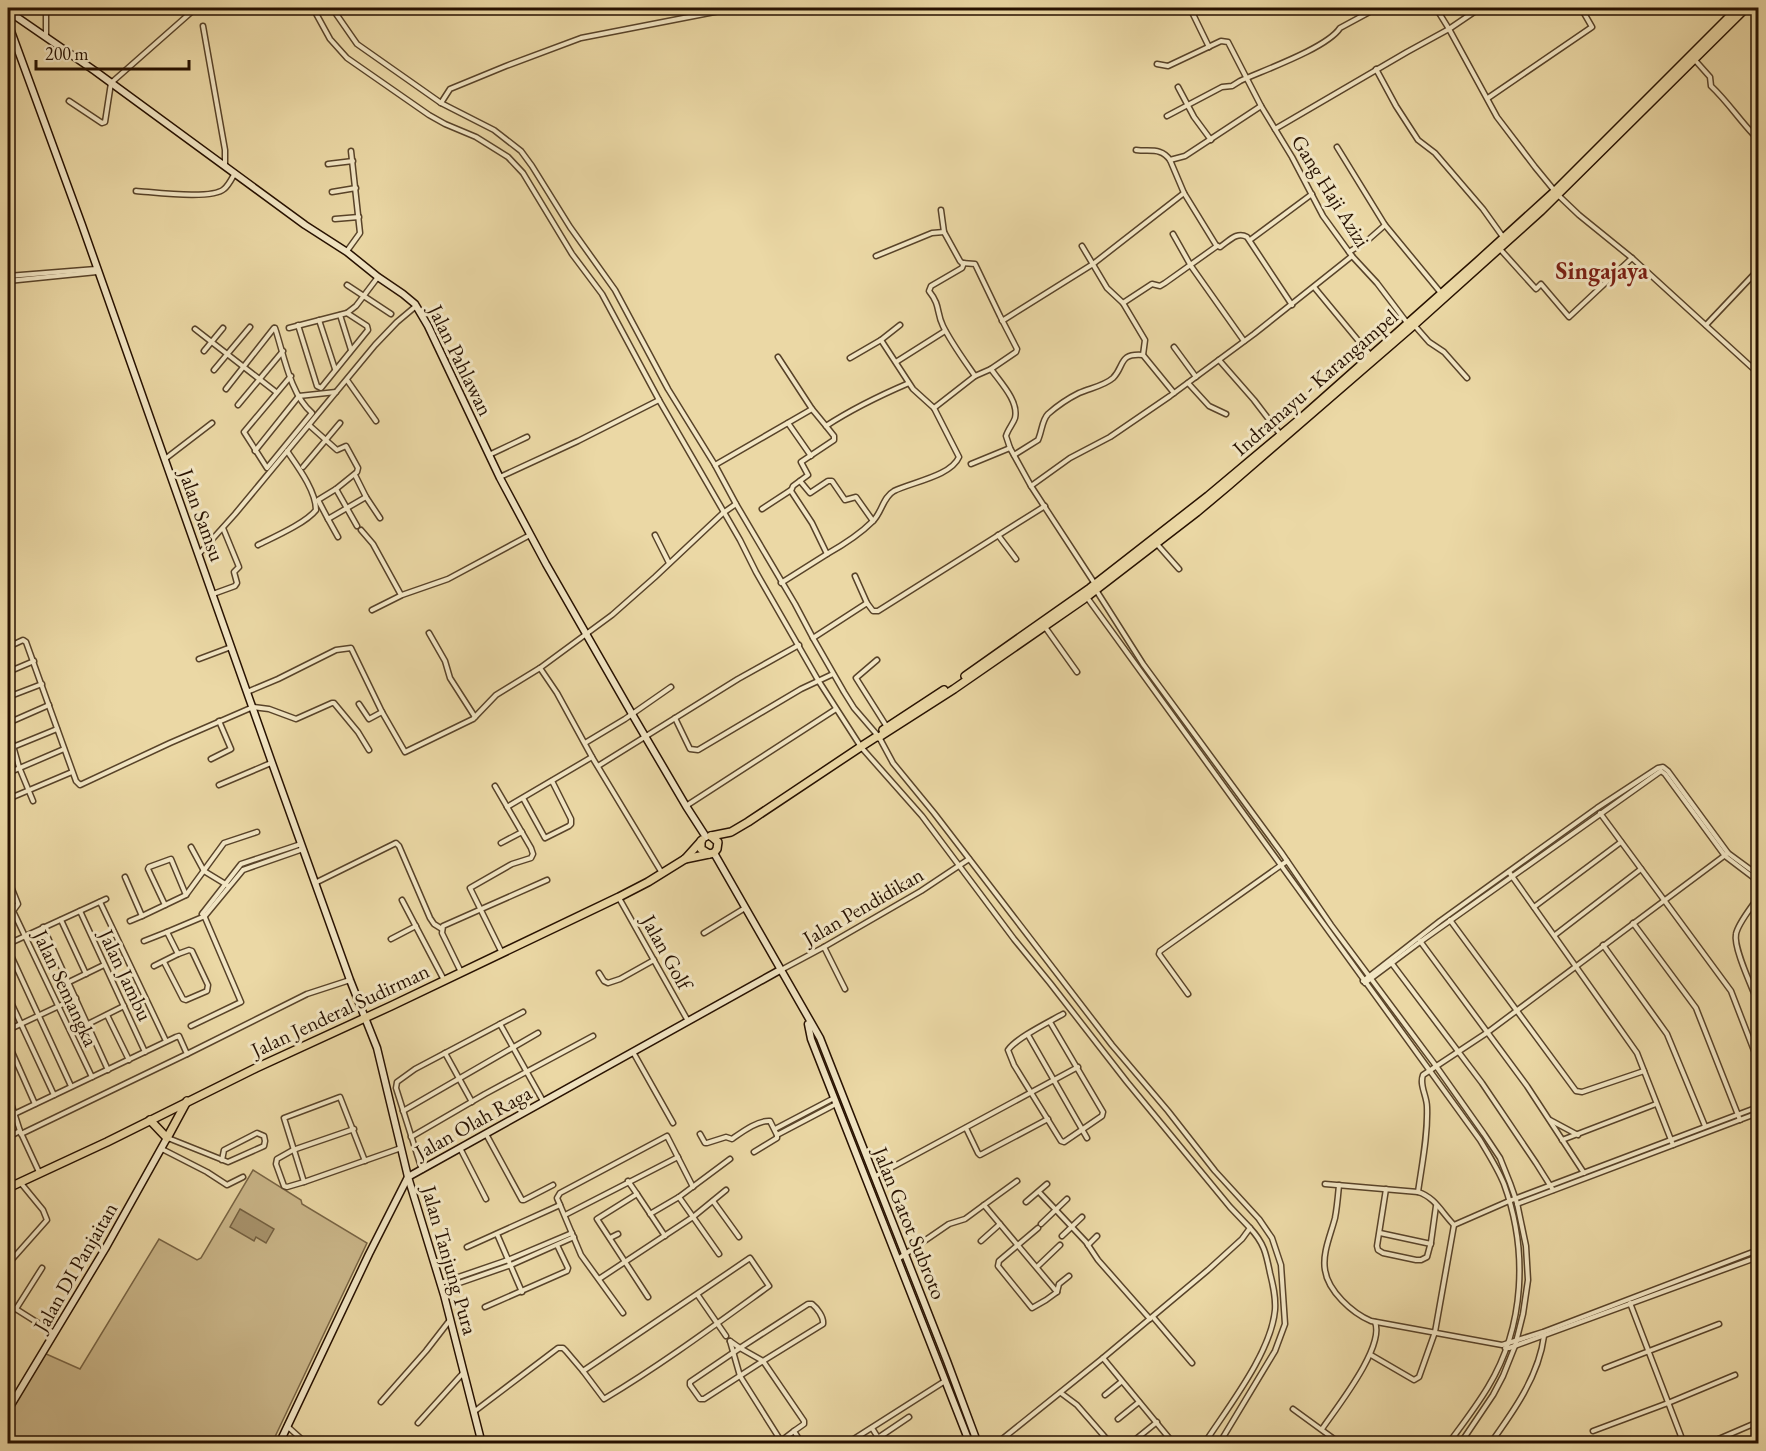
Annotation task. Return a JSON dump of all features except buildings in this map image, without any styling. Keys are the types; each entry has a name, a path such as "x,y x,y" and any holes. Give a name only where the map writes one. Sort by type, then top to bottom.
{"main road":[{"name":"Indramayu - Karangampel","path":"731,832 876,737 945,695 1045,627 1283,435 1411,326 1556,193 1743,8"},
{"name":"Indramayu - Karangampel","path":"1443,296 1500,249 1505,240"},
{"name":"Indramayu - Karangampel","path":"1360,368 1371,356 1411,326"},
{"path":"1091,591 1197,512 1283,435"},
{"name":"Indramayu - Karangampel","path":"876,737 887,727 1091,591"},
{"path":"685,859 706,838 731,832"},
{"path":"685,859 714,852 731,832"},
{"path":"706,838 701,849 705,853 714,852"},
{"path":"706,838 718,842 714,852"},
{"name":"Jalan Jenderal Sudirman","path":"8,1188 619,897 685,859"},
{"path":"150,1120 168,1138 187,1101"}],"street":[{"path":"45,36 46,8"},
{"path":"69,101 104,123 111,83 196,8"},
{"path":"313,8 330,39 355,64 429,115 476,137 513,162 529,183 572,254 602,294 659,400 819,680 861,747 964,863 1215,1171 1263,1225 1272,1239 1281,1265 1285,1324 1275,1351 1219,1443"},
{"path":"332,8 357,44 441,104 494,130 521,151 570,227 615,290 668,389 715,465 734,506 758,541 832,674 854,708 964,863 1014,939 1204,1177 1262,1241 1275,1294 1273,1320 1267,1342 1204,1443"},
{"path":"441,104 450,89 581,38 735,8"},
{"path":"1157,64 1168,66 1209,47 1190,8"},
{"path":"1167,116 1222,87 1232,86 1247,77 1309,51 1336,34 1340,28 1377,8"},
{"path":"1436,8 1497,117 1556,193 1632,258 1758,373"},
{"path":"1275,129 1449,29 1480,8"},
{"path":"1488,98 1592,27 1581,8"},
{"name":"Jalan Pahlawan","path":"8,11 235,172 305,225 347,252 416,306 428,326 500,478 530,535 645,737 706,838"},
{"path":"203,26 225,150 225,165"},
{"name":"Jalan Samsu","path":"8,27 52,141 315,883 366,1017"},
{"name":"Gang Haji Azizi","path":"1209,47 1224,40 1228,42 1323,216 1351,254 1411,326 1444,352 1467,378"},
{"path":"1691,59 1710,77 1711,86 1728,102 1735,115 1753,134"},
{"path":"1376,69 1396,106 1420,142 1436,153 1483,209 1505,240"},
{"path":"1178,87 1211,140"},
{"path":"1170,160 1185,156 1261,106"},
{"path":"1337,147 1385,225 1443,296"},
{"path":"1136,150 1159,150 1165,154 1170,160 1184,193 1217,246"},
{"path":"347,252 359,236 351,151"},
{"path":"328,164 353,161"},
{"path":"136,191 170,194 212,193 224,189 235,172"},
{"path":"332,192 356,188"},
{"path":"1002,321 1093,264 1184,193"},
{"path":"1250,240 1312,194"},
{"path":"933,408 975,376 991,369 1017,350 975,264 960,261 944,232 941,210"},
{"path":"335,219 359,217"},
{"path":"1031,486 1070,458 1118,432 1188,383 1292,305 1385,225"},
{"path":"876,256 932,233 944,232"},
{"path":"1173,234 1191,266 1244,341"},
{"path":"1122,303 1152,284 1162,285 1217,246 1220,247 1237,235 1245,236 1250,240 1292,305"},
{"path":"1082,246 1107,288 1122,303 1144,340 1143,355 1174,393"},
{"path":"1500,249 1536,289 1541,284 1569,317 1632,258"},
{"path":"964,263 962,268 929,288 938,303 945,331 975,376"},
{"path":"8,281 97,270"},
{"path":"1706,325 1758,270"},
{"path":"8,276 21,278"},
{"path":"289,328 347,313 364,297 378,277"},
{"path":"347,285 391,314"},
{"path":"1314,287 1371,356"},
{"path":"199,554 375,345 416,306"},
{"path":"298,325 319,388 321,388 368,331 368,327 347,313"},
{"path":"340,315 351,350"},
{"path":"319,320 335,370"},
{"path":"850,358 881,340 900,325"},
{"path":"214,370 250,327"},
{"path":"204,351 223,328"},
{"path":"226,389 275,328 291,376 294,388 302,405 312,413 267,468 244,432 291,376"},
{"path":"195,329 276,392"},
{"path":"896,362 945,331"},
{"path":"781,583 853,537 873,521 882,510 887,497 893,492 929,479 958,460 958,452 933,408 918,395 881,340"},
{"path":"1174,347 1196,377"},
{"path":"238,405 283,351"},
{"path":"1014,455 1038,440 1044,419 1049,414 1074,396 1114,377 1121,363 1128,357 1134,354 1143,355"},
{"path":"762,509 791,490 808,474 801,462 834,441 834,436 812,410 778,357"},
{"path":"1219,360 1283,435"},
{"path":"991,369 1015,408 1014,420 1006,436 1010,448 1045,506 1091,591 1280,865 1480,1140 1499,1173 1519,1243 1520,1269 1517,1304 1506,1349 1489,1386 1451,1443"},
{"path":"347,380 376,421"},
{"path":"826,426 839,417 909,383"},
{"path":"1188,383 1209,406 1226,414"},
{"path":"255,451 299,396 336,392"},
{"path":"500,478 659,400"},
{"path":"715,465 812,410"},
{"path":"165,460 212,423"},
{"path":"303,467 340,423"},
{"path":"788,423 811,456"},
{"path":"309,425 338,450 346,446 358,468 355,475 318,500 338,537"},
{"path":"489,455 527,437"},
{"path":"972,464 1010,448"},
{"path":"258,545 286,531 315,513 316,510 315,501 303,475 287,451"},
{"path":"355,475 380,518"},
{"path":"800,481 810,493 828,481 832,481 845,500 856,497 873,521"},
{"path":"336,489 357,526"},
{"path":"791,490 812,523 827,554"},
{"path":"328,519 366,497"},
{"path":"247,692 336,650 349,648 405,752 473,719 496,695 540,668 586,635 656,577 724,512 734,506"},
{"path":"855,576 867,603 873,611 878,611 1045,506"},
{"path":"213,594 235,586 237,583 234,572 239,567 223,528"},
{"path":"361,530 373,544 402,595"},
{"path":"372,610 402,595 448,579 530,535"},
{"path":"655,535 669,563"},
{"path":"998,535 1016,559"},
{"path":"1156,543 1179,569"},
{"path":"1091,591 1436,1066 1500,1158 1516,1201 1526,1246 1528,1280 1517,1340 1503,1376 1460,1443"},
{"path":"813,638 867,603"},
{"path":"1045,627 1077,672"},
{"path":"429,633 445,661 450,678 475,717"},
{"path":"8,646 25,641 78,784 83,785 170,743 253,707 269,709 299,719 333,703 358,732 369,750"},
{"path":"598,766 738,679 799,645"},
{"path":"199,659 232,647"},
{"path":"877,660 856,678 887,727"},
{"path":"8,672 34,661"},
{"path":"540,668 663,873"},
{"path":"675,718 690,748 698,750 832,674"},
{"path":"8,697 42,684"},
{"path":"585,743 670,687"},
{"path":"358,704 369,719 382,712"},
{"path":"33,801 8,726 49,705"},
{"path":"686,806 836,709"},
{"path":"211,759 231,749 219,721"},
{"path":"8,749 57,729"},
{"path":"8,772 64,749"},
{"path":"507,807 592,757"},
{"path":"219,785 272,763"},
{"path":"1449,918 1513,877 1661,769"},
{"path":"1364,982 1597,808 1651,772 1661,769 1668,771 1727,854 1758,881"},
{"path":"8,799 72,772"},
{"path":"523,798 545,838 568,826 571,824 571,819 552,781"},
{"path":"495,786 533,852 533,856 512,864 471,886 470,890 502,953"},
{"path":"1597,808 1731,991 1758,1061"},
{"path":"130,921 186,896 224,843 257,832"},
{"path":"501,843 522,832"},
{"path":"1266,845 1272,840"},
{"path":"1534,907 1621,842"},
{"path":"315,883 396,843 430,918 442,929 461,972"},
{"path":"228,886 241,864 302,846"},
{"path":"144,941 203,916 243,870 302,846"},
{"path":"191,848 204,871 228,886"},
{"name":"Jalan Gatot Subroto","path":"714,852 820,1038 978,1443"},
{"path":"1727,854 1758,875"},
{"path":"1418,1192 1427,1131 1427,1103 1421,1080 1423,1075 1488,1032 1727,854"},
{"path":"263,856 266,862"},
{"path":"165,905 149,867 171,859 186,896"},
{"path":"1188,994 1161,957 1160,951 1287,861"},
{"name":"Jalan Pendidikan","path":"780,970 921,891 964,863"},
{"path":"1555,935 1641,869"},
{"path":"1509,872 1637,1053 1672,1143"},
{"path":"125,877 142,916"},
{"name":"Jalan Semangka","path":"8,879 17,900 15,909 24,936 92,1077"},
{"path":"442,929 447,924 479,909 547,880"},
{"name":"Jalan Golf","path":"619,897 688,1022"},
{"path":"1758,897 1738,928 1736,938 1738,951 1758,1003"},
{"path":"8,944 106,899"},
{"path":"402,900 444,980"},
{"path":"100,902 166,1041"},
{"path":"704,933 745,908"},
{"path":"8,913 15,909"},
{"name":"Jalan Jambu","path":"80,911 145,1052"},
{"path":"191,1026 242,1002 203,916"},
{"path":"1449,918 1576,1091 1582,1092 1644,1071"},
{"path":"61,920 86,974"},
{"path":"1633,923 1696,1008 1740,1120"},
{"path":"392,939 416,926"},
{"path":"43,927 108,1070"},
{"path":"167,932 178,954"},
{"path":"1419,940 1550,1119 1584,1173"},
{"path":"1603,945 1667,1034 1707,1132"},
{"path":"824,947 845,988"},
{"path":"8,949 71,1086"},
{"path":"154,966 178,954 192,951 208,985 207,991 186,1000 183,999 164,962"},
{"path":"599,973 608,983 654,960"},
{"path":"1391,962 1482,1083 1552,1188"},
{"path":"69,982 104,965"},
{"name":"Jalan Olah Raga","path":"279,1443 408,1177 780,970"},
{"path":"8,1137 187,1054 307,994 350,980"},
{"path":"8,996 54,1095"},
{"path":"8,1030 76,998"},
{"path":"88,1024 124,1006"},
{"path":"422,1170 396,1088 397,1082 415,1069 523,1012"},
{"path":"1050,1022 1103,1112 1102,1116 1064,1142 1061,1141 1008,1052 1012,1045 1063,1014"},
{"path":"107,1015 129,1060"},
{"name":"Jalan Tanjung Pura","path":"366,1017 385,1077 408,1177 441,1286 482,1443"},
{"name":"Jalan Gatot Subroto","path":"807,1018 811,1039 970,1443"},
{"path":"500,1023 544,1102"},
{"path":"403,1111 538,1034"},
{"path":"1028,1035 1087,1138"},
{"path":"1096,1041 1103,1035"},
{"path":"8,1117 179,1036 187,1054"},
{"path":"411,1137 592,1036"},
{"path":"8,1043 35,1104"},
{"path":"633,1052 673,1123"},
{"path":"445,1053 472,1102"},
{"path":"874,1177 1078,1067"},
{"path":"8,1094 14,1115 39,1172"},
{"path":"304,1182 284,1118 340,1097 365,1161"},
{"path":"775,1129 836,1101"},
{"path":"777,1135 836,1101"},
{"path":"1562,1140 1656,1104"},
{"path":"1454,1225 1672,1143 1705,1126 1758,1107"},
{"path":"1552,1188 1584,1173 1758,1113"},
{"path":"966,1128 980,1155 1048,1119"},
{"path":"1550,1119 1578,1135"},
{"path":"700,1134 705,1143 726,1137 732,1139 764,1121 770,1121 777,1139 754,1152"},
{"path":"354,1129 293,1150 277,1159 276,1164 285,1187 401,1148"},
{"path":"168,1138 222,1160 228,1162 264,1146 264,1136 257,1133 224,1150 222,1160"},
{"path":"486,1134 522,1200 553,1185"},
{"path":"623,1313 581,1255 557,1198 560,1192 668,1136 693,1187"},
{"name":"Jalan DI Panjaitan","path":"8,1410 105,1249 168,1138"},
{"path":"460,1148 486,1199"},
{"path":"162,1149 227,1185 243,1177"},
{"path":"565,1215 678,1157"},
{"path":"650,1214 679,1197 730,1159"},
{"path":"628,1181 665,1236"},
{"path":"898,1259 949,1224 965,1219 1017,1181"},
{"path":"8,1264 43,1226 47,1218 39,1204 20,1182"},
{"path":"1325,1184 1418,1192 1430,1197 1454,1225"},
{"path":"1026,1202 1047,1185"},
{"path":"1340,1185 1325,1270 1333,1288 1346,1304 1364,1318 1375,1322 1502,1345 1544,1334"},
{"path":"598,1278 693,1217 726,1190"},
{"path":"1386,1190 1377,1249 1383,1253 1421,1260 1427,1257 1436,1206"},
{"path":"1039,1192 1192,1363"},
{"path":"637,1194 597,1219 648,1297"},
{"path":"679,1197 719,1254"},
{"path":"1067,1199 998,1263 998,1266 1034,1308 1057,1292 1059,1284 1070,1276"},
{"path":"713,1201 739,1237"},
{"path":"467,1247 560,1205"},
{"path":"984,1205 1057,1292"},
{"path":"1062,1236 1082,1217"},
{"path":"981,1241 1000,1224"},
{"path":"1371,1355 1414,1380 1419,1377 1435,1332 1454,1225"},
{"path":"996,1443 1152,1318 1235,1246 1250,1228"},
{"path":"1380,1233 1431,1244"},
{"path":"497,1234 522,1292"},
{"path":"610,1238 618,1234"},
{"path":"441,1286 573,1235"},
{"path":"441,1286 511,1265 557,1245 573,1235"},
{"path":"1088,1245 1097,1236"},
{"path":"485,1307 567,1271 568,1268 557,1245"},
{"path":"1037,1266 1060,1245"},
{"path":"1506,1349 1758,1250"},
{"path":"1629,1302 1758,1257"},
{"path":"474,1412 558,1348 566,1351 604,1399 642,1377 769,1286 750,1258 583,1371"},
{"path":"16,1309 42,1268"},
{"path":"697,1294 726,1336"},
{"path":"1629,1302 1684,1443"},
{"path":"8,1304 54,1333"},
{"path":"808,1304 814,1306 823,1318 823,1324 702,1399 690,1382 740,1348 808,1304"},
{"path":"381,1402 450,1320"},
{"path":"1322,1429 1371,1355 1378,1332 1375,1322"},
{"path":"1605,1368 1719,1324"},
{"path":"1490,1443 1516,1406 1528,1383 1541,1349 1544,1334"},
{"path":"730,1341 763,1361 804,1424 779,1442 740,1376 733,1352 730,1341"},
{"path":"1502,1345 1506,1349"},
{"path":"1103,1358 1173,1443"},
{"path":"418,1423 464,1372"},
{"path":"1593,1431 1735,1375"},
{"path":"846,1443 945,1381"},
{"path":"1105,1395 1121,1382"},
{"path":"1061,1393 1077,1405 1111,1443"},
{"path":"1118,1419 1138,1402"},
{"path":"1293,1409 1341,1443"},
{"path":"869,1443 909,1417"},
{"path":"1137,1443 1136,1439 1157,1422"},
{"path":"1707,1443 1758,1422"},
{"path":"287,1426 306,1443"},
{"path":"872,1428 882,1443"},
{"path":"794,1431 802,1443"}],"shaded area":[{"path":"253,1170 301,1200 302,1204 367,1243 272,1443 8,1444 8,1414 44,1353 80,1369 159,1239 197,1260 201,1258"},
{"path":"240,1209 274,1229 266,1243 256,1237 254,1241 230,1227"}],"district":[{"name":"Singajaya","path":"1602,270"}]}
